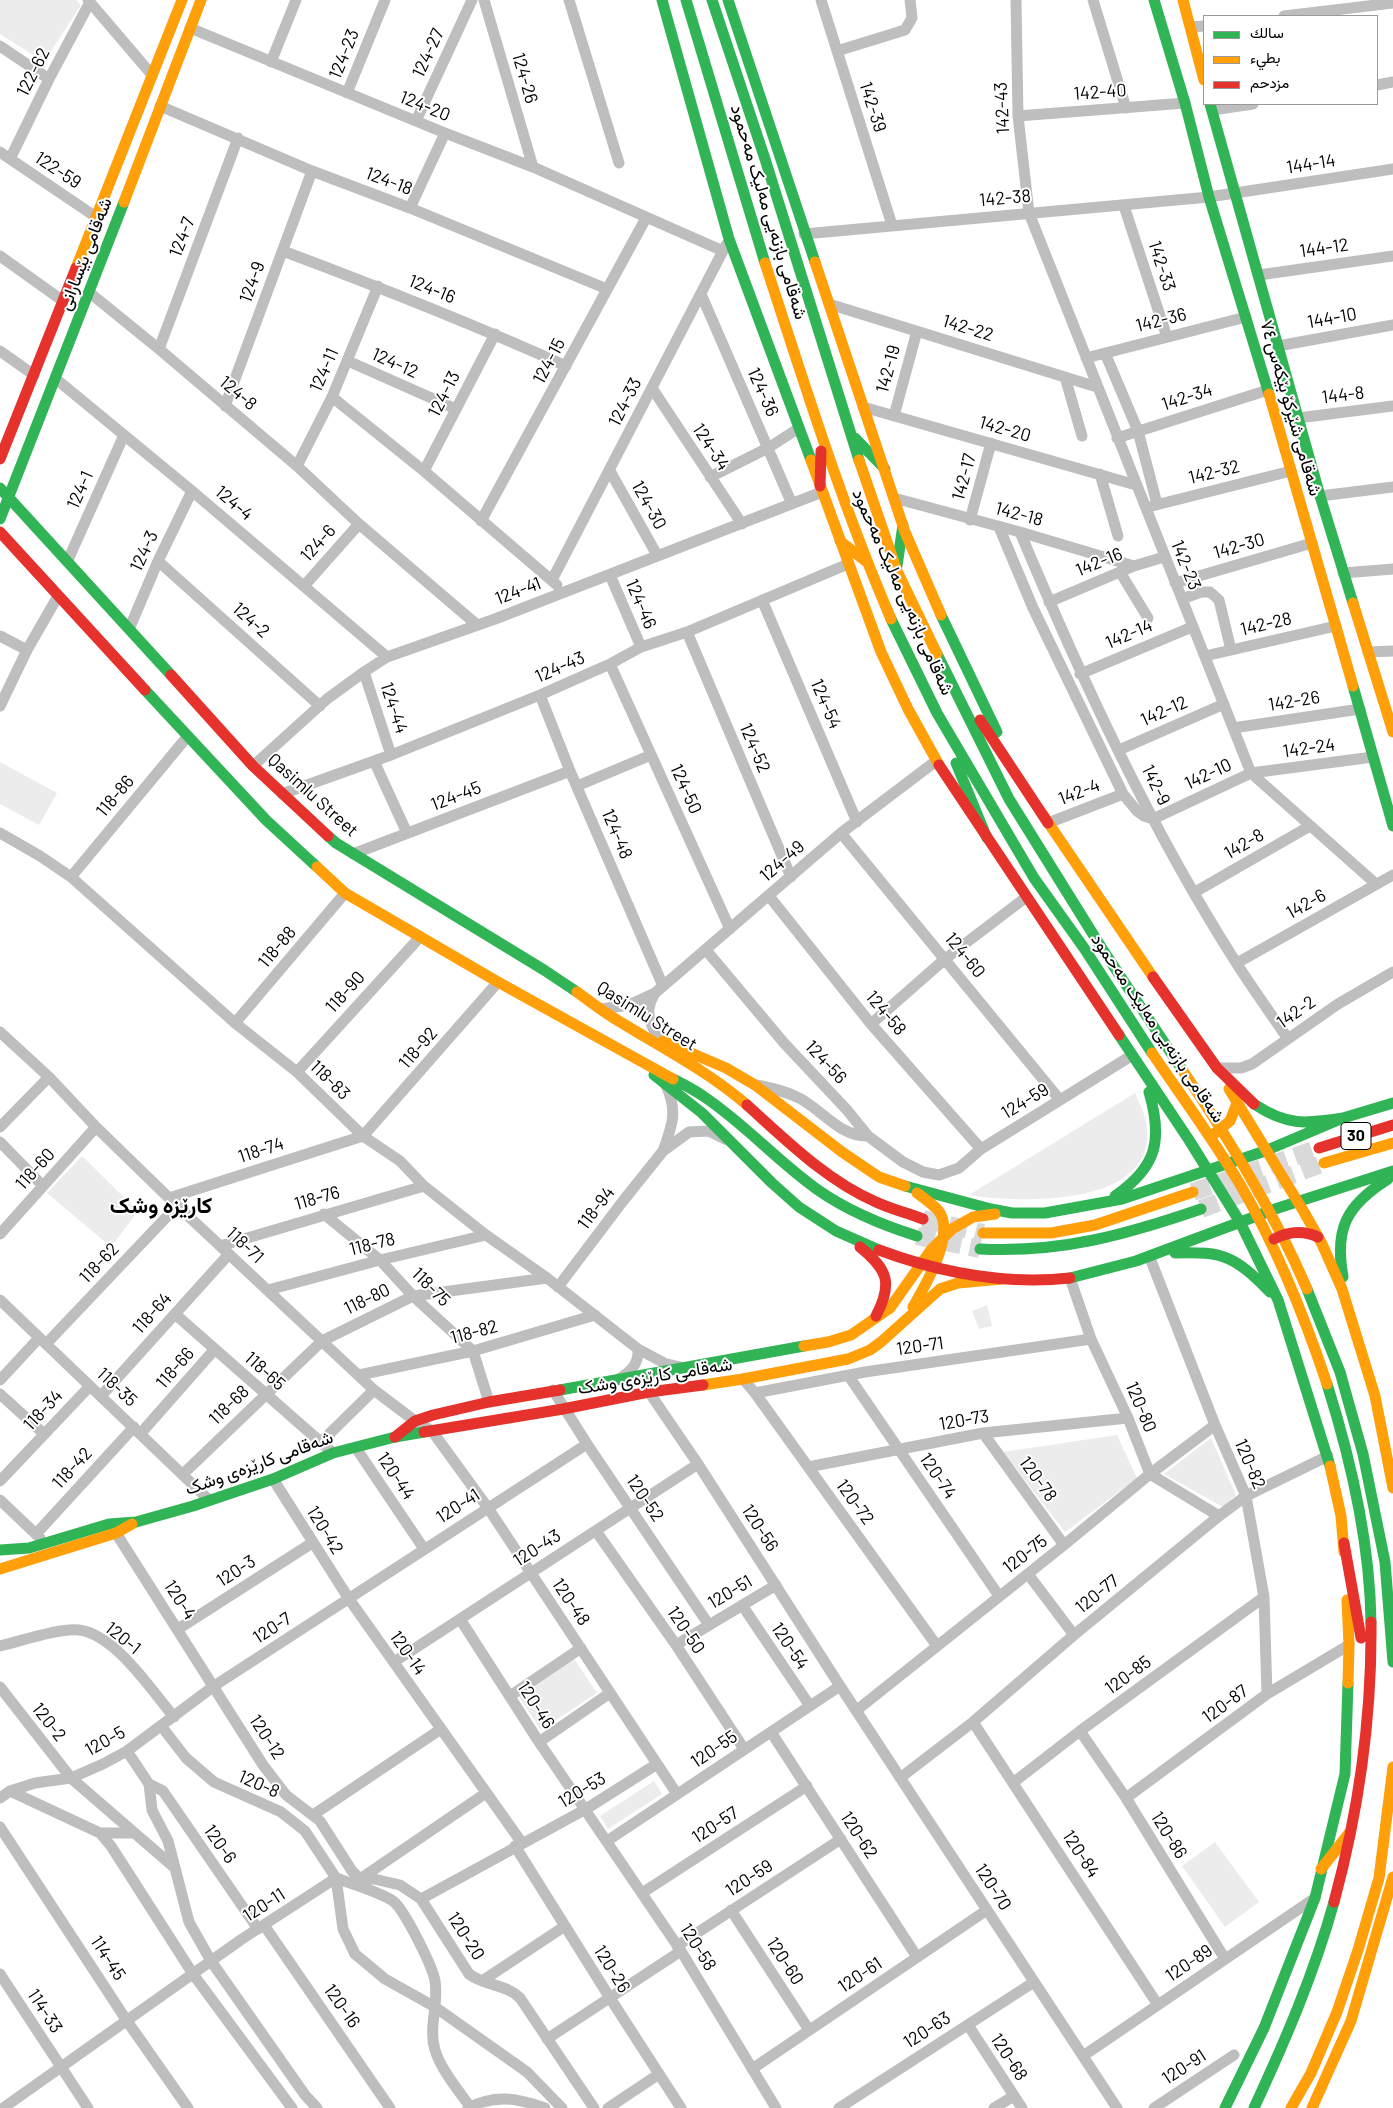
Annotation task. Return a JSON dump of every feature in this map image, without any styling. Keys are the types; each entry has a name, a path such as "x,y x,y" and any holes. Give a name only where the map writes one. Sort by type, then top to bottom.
{"main road":[{"name":"شەقامی بێسارانی","path":"0,459 182,0"},
{"name":"شەقامی بێسارانی","path":"0,519 10,498 90,293 201,0"},
{"path":"662,0 729,239 881,652 908,709 936,761 986,838 1189,1140 1240,1222 1278,1300 1328,1456 1358,1620 1368,1715"},
{"name":"شەقامی بازنەیی مەلیک مەحمود","path":"686,0 744,197 838,489 893,621 932,704 1043,892 1088,954 1150,1051 1218,1148 1274,1248 1296,1297 1328,1383 1340,1423 1360,1520 1371,1597 1372,1637 1368,1715 1359,1799 1344,1868 1315,1964 1278,2059 1254,2108"},
{"name":"شەقامی بازنەیی مەلیک مەحمود","path":"712,0 766,190 897,571 985,754 1009,799 1101,946 1230,1141 1287,1242 1308,1290 1340,1372 1363,1454 1385,1562 1393,1662"},
{"name":"شەقامی شێرکۆ بێکەس ٧٤","path":"1154,0 1185,104 1209,197 1268,390 1373,757 1390,801 1393,826"},
{"path":"1183,0 1203,76"},
{"path":"731,1 804,234 903,525 941,616 976,692 1048,823"},
{"path":"163,47 180,54"},
{"name":"شەقامی شێرکۆ بێکەس ٧٤","path":"1211,107 1320,496 1393,732"},
{"path":"736,168 757,161"},
{"path":"744,197 766,190"},
{"path":"850,432 884,469"},
{"path":"821,434 821,489"},
{"name":"Qasimlu Street","path":"0,488 130,628 253,766 336,843 544,970 600,1009 661,1043 741,1100 800,1152 839,1182 874,1202 923,1219"},
{"path":"897,571 903,525"},
{"path":"0,532 187,738 266,820 346,893 498,982 702,1095 727,1112 795,1171 836,1202 870,1219 917,1236"},
{"path":"840,541 869,564"},
{"path":"936,652 1125,938 1217,1068 1318,1237 1342,1289 1365,1361"},
{"path":"932,704 986,838"},
{"path":"661,1043 726,1068 755,1085 879,1177 911,1188 1012,1213 1044,1213 1132,1196 1265,1151"},
{"path":"623,1050 698,1109 792,1201 814,1218 847,1238 881,1265 885,1273 887,1289 873,1321"},
{"path":"1217,1068 1248,1100 1281,1119 1311,1123 1343,1118"},
{"path":"1102,1203 1134,1183 1147,1167 1155,1152 1157,1123 1153,1104 1142,1072"},
{"path":"1189,1140 1208,1138 1222,1129 1236,1113 1237,1103"},
{"name":"30","path":"1265,1151 1343,1118 1393,1103"},
{"name":"30","path":"1319,1148 1393,1125"},
{"name":"30","path":"1324,1162 1393,1142"},
{"path":"908,1317 932,1295 948,1285 979,1280 1070,1278 1150,1258 1240,1222 1343,1186 1393,1171"},
{"path":"1393,1176 1369,1190 1357,1200 1345,1219 1340,1234 1339,1250 1342,1273 1390,1457 1393,1488"},
{"path":"908,1317 935,1268 942,1239 942,1220 939,1211 911,1188"},
{"path":"983,1233 1052,1233 1096,1225 1193,1192"},
{"path":"980,1249 1008,1252 1102,1241 1201,1209"},
{"name":"شەقامی کارێزەی وشک","path":"394,1437 415,1421 489,1402 828,1342 851,1335 873,1321 894,1304 913,1272 942,1239 966,1220 986,1214 1012,1213"},
{"path":"1259,1261 1263,1249 1280,1236 1300,1232 1318,1237"},
{"path":"847,1238 935,1268 963,1275 1002,1279"},
{"path":"1163,1253 1202,1251 1222,1254 1241,1265 1278,1300"},
{"name":"شەقامی کارێزەی وشک","path":"0,1569 116,1533 136,1522 209,1500 272,1478 333,1453 394,1437 649,1392 743,1379 822,1365 870,1350 894,1332 908,1317"},
{"path":"707,1362 710,1383"},
{"name":"شەقامی کارێزەی وشک","path":"0,1550 29,1548 109,1524 136,1522"},
{"path":"1225,2108 1264,2028 1315,1898 1345,1774 1349,1645 1344,1543"},
{"path":"14,1549 17,1563"},
{"path":"1291,2108 1311,2073 1337,2012 1379,1878 1393,1766"},
{"path":"1321,1869 1352,1828"},
{"path":"1312,2108 1350,2022 1382,1921 1393,1877"},
{"path":"1379,1878 1382,1921"}],"street":[{"path":"271,62 296,0"},
{"name":"124-23","path":"347,93 385,0"},
{"name":"124-27","path":"416,120 472,0"},
{"name":"124-26","path":"484,0 533,167"},
{"path":"569,0 619,163"},
{"name":"142-39","path":"821,0 892,225"},
{"name":"142-43","path":"1016,0 1018,116 1029,213"},
{"path":"1093,0 1126,108"},
{"path":"89,1 152,75"},
{"name":"122-62","path":"10,159 89,1"},
{"path":"837,51 905,30 912,18 910,2"},
{"path":"1292,15 1393,3"},
{"path":"1191,28 1203,26"},
{"name":"124-20","path":"190,28 445,133 533,167 723,251"},
{"path":"0,46 49,78"},
{"path":"1378,85 1393,82"},
{"name":"142-40","path":"1018,116 1185,104"},
{"path":"1211,107 1239,105"},
{"name":"124-18","path":"160,106 312,171 410,208 607,289"},
{"path":"410,208 445,133"},
{"name":"124-7","path":"159,349 238,138"},
{"name":"122-59","path":"0,152 96,217"},
{"name":"144-14","path":"1209,197 1393,170"},
{"name":"124-9","path":"225,406 312,171"},
{"name":"142-38","path":"804,234 1209,197"},
{"name":"142-33","path":"1124,206 1167,337"},
{"name":"142-23","path":"1029,213 1251,773 1376,884"},
{"name":"124-15","path":"481,521 646,218"},
{"name":"124-33","path":"552,580 729,239"},
{"name":"124-16","path":"283,252 378,286 495,334 566,366"},
{"path":"0,256 63,301"},
{"name":"144-12","path":"1259,275 1393,256"},
{"name":"124-11","path":"297,466 332,397 378,286"},
{"name":"124-8","path":"90,293 297,466 359,524 476,624"},
{"name":"124-36","path":"701,294 792,504"},
{"name":"142-22","path":"828,304 1097,387"},
{"name":"142-36","path":"1086,358 1246,317"},
{"name":"144-10","path":"1278,346 1393,325"},
{"name":"142-19","path":"894,416 917,331"},
{"name":"124-13","path":"424,471 495,334"},
{"path":"0,351 34,375"},
{"path":"1105,353 1138,431 1157,504"},
{"name":"124-12","path":"348,361 456,410"},
{"path":"1065,377 1082,436"},
{"name":"124-4","path":"56,379 192,491 387,657"},
{"name":"124-34","path":"652,388 742,524"},
{"name":"142-34","path":"1117,438 1268,390"},
{"path":"332,397 424,471 565,592"},
{"name":"144-8","path":"1298,418 1393,406"},
{"name":"142-20","path":"863,407 1136,485"},
{"path":"710,476 768,448 799,428"},
{"name":"124-1","path":"68,560 124,435"},
{"name":"142-17","path":"970,520 990,442"},
{"name":"124-30","path":"610,471 657,556"},
{"name":"142-32","path":"1146,508 1291,471"},
{"path":"1100,474 1118,536"},
{"path":"1320,496 1393,487"},
{"name":"124-41","path":"253,766 320,706 387,657 565,592 742,524 792,504 821,489"},
{"name":"124-3","path":"130,628 158,561 192,491"},
{"name":"142-18","path":"894,498 1020,532 1134,566"},
{"name":"124-6","path":"304,586 359,524"},
{"path":"999,527 1033,608 1123,794 1137,811 1153,819"},
{"name":"142-9","path":"1020,532 1080,674 1153,819 1237,963 1288,1039"},
{"name":"142-30","path":"1176,583 1312,543"},
{"name":"142-16","path":"1049,602 1134,566 1164,557"},
{"name":"124-2","path":"158,561 320,706"},
{"name":"124-43","path":"282,794 390,755 540,695 610,664 641,647 687,632 848,564"},
{"path":"1343,573 1393,569"},
{"path":"1120,572 1148,618"},
{"name":"124-46","path":"610,575 641,647"},
{"path":"1182,599 1201,592 1210,592 1219,600 1231,650"},
{"path":"0,706 26,650 58,596"},
{"name":"124-54","path":"762,600 857,822"},
{"name":"142-14","path":"1080,674 1192,626"},
{"name":"142-28","path":"1205,656 1336,626"},
{"name":"124-52","path":"687,632 790,877"},
{"path":"0,636 26,650"},
{"path":"1368,652 1393,651"},
{"name":"124-50","path":"610,664 730,929"},
{"name":"124-44","path":"364,672 390,755"},
{"name":"124-48","path":"540,695 659,989"},
{"name":"142-12","path":"1119,750 1224,704"},
{"name":"142-26","path":"1233,728 1360,709"},
{"name":"118-86","path":"71,877 187,738"},
{"path":"576,786 651,756"},
{"name":"142-24","path":"1251,773 1373,757"},
{"path":"374,761 407,833"},
{"name":"124-49","path":"600,1009 629,1005 659,989 841,833 936,761"},
{"name":"124-45","path":"353,854 570,771"},
{"name":"142-10","path":"1153,819 1251,773"},
{"name":"142-4","path":"1048,823 1123,794"},
{"name":"142-8","path":"1195,892 1310,826"},
{"name":"118-83","path":"0,833 40,856 71,877 235,1023 297,1072 363,1136 400,1161 424,1186 486,1235 547,1278 638,1349 666,1364 684,1368"},
{"name":"124-60","path":"841,833 1060,1100"},
{"name":"142-6","path":"1237,963 1393,875"},
{"name":"118-88","path":"235,1023 346,893"},
{"name":"124-58","path":"769,896 871,1024 980,1149"},
{"path":"871,1024 945,959 1026,898"},
{"name":"118-90","path":"297,1072 420,936"},
{"name":"124-56","path":"706,950 784,1043 847,1110 868,1136 903,1162 923,1172 938,1175"},
{"name":"142-2","path":"1217,1068 1247,1067 1338,1004 1393,972"},
{"name":"118-92","path":"363,1136 498,982"},
{"path":"659,989 649,1004 648,1013 661,1043"},
{"name":"118-71","path":"0,1032 50,1077 96,1127 173,1202 374,1390 415,1421 432,1431"},
{"name":"124-59","path":"938,1175 959,1168 980,1149 1131,1056"},
{"path":"0,1127 50,1077"},
{"path":"663,1152 674,1120 672,1103 665,1084"},
{"path":"755,1085 781,1090 822,1112 846,1133 868,1136"},
{"name":"118-60","path":"0,1234 96,1127"},
{"path":"663,1152 689,1132 699,1130 709,1131 731,1142"},
{"name":"118-74","path":"173,1202 363,1136"},
{"path":"0,1142 43,1186"},
{"name":"118-94","path":"558,1287 663,1152"},
{"name":"118-76","path":"220,1246 424,1186"},
{"name":"118-62","path":"1,1376 43,1341 173,1202"},
{"name":"118-75","path":"324,1214 380,1260 413,1296 473,1351"},
{"name":"118-78","path":"268,1290 380,1260 486,1235"},
{"name":"118-64","path":"101,1396 229,1254"},
{"name":"120-82","path":"1150,1258 1215,1426 1246,1496 1264,1597 1267,1694"},
{"name":"118-80","path":"322,1341 413,1296 547,1278"},
{"name":"120-80","path":"1070,1278 1091,1339 1128,1418 1150,1474"},
{"name":"118-35","path":"0,1300 209,1500"},
{"name":"118-65","path":"175,1314 333,1453"},
{"name":"118-82","path":"359,1375 473,1351 595,1315"},
{"name":"120-71","path":"755,1393 848,1375 1091,1339"},
{"name":"118-68","path":"183,1474 322,1341"},
{"name":"118-66","path":"138,1430 215,1349"},
{"path":"619,1378 634,1366 638,1358 638,1349"},
{"path":"473,1351 489,1402"},
{"name":"120-74","path":"848,1375 999,1596"},
{"name":"120-72","path":"743,1379 937,1646"},
{"name":"118-34","path":"0,1481 90,1386"},
{"path":"320,1443 374,1390"},
{"name":"120-52","path":"553,1390 587,1444 709,1625"},
{"name":"120-56","path":"649,1392 698,1464 840,1686"},
{"path":"0,1394 44,1434"},
{"name":"120-73","path":"808,1467 900,1451 984,1433 1128,1418"},
{"name":"120-75","path":"857,1710 1150,1474 1215,1426"},
{"name":"118-42","path":"0,1500 38,1536 138,1430"},
{"name":"120-48","path":"432,1431 488,1508 677,1794"},
{"name":"120-78","path":"984,1433 1064,1545"},
{"name":"120-41","path":"349,1599 587,1444"},
{"name":"120-44","path":"356,1448 424,1550"},
{"name":"120-77","path":"900,1778 973,1722 1074,1635 1219,1516 1246,1496 1328,1456"},
{"name":"120-43","path":"394,1662 698,1464"},
{"path":"1150,1474 1219,1516"},
{"name":"120-42","path":"272,1478 349,1599"},
{"name":"120-14","path":"272,1478 349,1599 486,1793 519,1845"},
{"name":"120-50","path":"596,1531 676,1645 744,1749"},
{"name":"120-4","path":"116,1533 214,1686"},
{"name":"120-3","path":"178,1629 312,1543"},
{"path":"1028,1574 1074,1635"},
{"name":"120-51","path":"676,1645 776,1585"},
{"name":"120-85","path":"1014,1782 1080,1731 1264,1597"},
{"name":"120-7","path":"214,1686 349,1599"},
{"name":"120-54","path":"742,1605 810,1706"},
{"name":"120-46","path":"460,1619 539,1742 586,1809"},
{"name":"120-1","path":"0,1646 62,1631 79,1630 95,1635 109,1644 130,1664 174,1717"},
{"name":"120-87","path":"1126,1798 1267,1694 1349,1645"},
{"path":"510,1696 581,1648"},
{"name":"120-5","path":"5,1795 35,1783 71,1778 103,1764 127,1751 162,1727 214,1686"},
{"name":"120-12","path":"214,1686 263,1765 286,1795 320,1821 356,1875"},
{"name":"120-55","path":"607,1841 840,1686"},
{"name":"120-70","path":"840,1686 1117,2108"},
{"name":"120-2","path":"0,1687 71,1778 175,1868"},
{"path":"539,1742 610,1693"},
{"name":"120-84","path":"973,1722 1158,2005"},
{"name":"120-8","path":"162,1727 186,1758 214,1782 280,1812 305,1830 336,1878"},
{"path":"313,1815 441,1729"},
{"name":"120-86","path":"1080,1731 1126,1798 1225,1959"},
{"name":"120-62","path":"772,1732 917,1957"},
{"path":"127,1751 149,1784 152,1810 168,1841 189,1922 211,1961 316,2108"},
{"name":"120-53","path":"421,1899 586,1809 657,1764"},
{"name":"120-6","path":"149,1784 163,1791 261,1927"},
{"name":"120-57","path":"642,1893 807,1786"},
{"path":"356,1875 486,1793"},
{"path":"5,1795 100,1832 134,1833"},
{"name":"120-58","path":"586,1809 679,1948 776,2108"},
{"name":"114-45","path":"0,1827 127,2020 188,2108"},
{"path":"100,1832 111,1846 193,1974 292,2108"},
{"name":"120-59","path":"547,2039 610,1998 731,1910 841,1839"},
{"name":"120-26","path":"519,1845 565,1926 681,2108"},
{"name":"120-20","path":"356,1875 400,1885 421,1899 469,1974 482,1981 516,1993 594,2108"},
{"path":"545,2108 520,2099 497,2098 470,2108 442,2066 435,2050 432,2032 435,2007 435,1981 411,1925 394,1901 336,1878 342,1929 356,1954 386,1979 435,2007 527,2072 562,2108"},
{"name":"120-11","path":"3,2108 211,1961 336,1878"},
{"name":"120-89","path":"1083,2056 1315,1898"},
{"name":"120-60","path":"731,1910 809,2030"},
{"name":"120-61","path":"752,2069 987,1910"},
{"path":"482,1981 565,1926"},
{"name":"120-16","path":"261,1927 390,2108"},
{"name":"114-33","path":"0,1974 88,2108"},
{"name":"120-63","path":"838,2108 1034,1982"},
{"name":"120-68","path":"968,2025 1022,2108"},
{"name":"120-91","path":"1154,2108 1234,2055"},
{"path":"608,2108 659,2074"},
{"path":"994,2108 1014,2096"}],"shaded area":[{"path":"0,0 76,0 81,5 44,62 0,34"},
{"path":"0,762 57,793 39,825 0,804"},
{"path":"1135,1093 1145,1118 1146,1147 1134,1169 1113,1184 1086,1193 1054,1198 993,1198 969,1195"},
{"path":"82,1156 138,1211 111,1247 47,1193"},
{"path":"987,1305 992,1326 979,1329 972,1311"},
{"path":"1117,1435 1137,1478 1065,1532 1003,1452"},
{"path":"1211,1438 1236,1495 1223,1507 1164,1474"},
{"path":"573,1657 597,1693 541,1730 517,1694"},
{"path":"654,1781 662,1794 608,1829 600,1816"},
{"path":"1215,1842 1259,1902 1225,1927 1182,1866"}],"tunnel":[{"path":"1193,1192 1319,1148"},
{"path":"1201,1209 1324,1163"},
{"path":"923,1219 983,1233"},
{"path":"917,1236 980,1249"}],"traffic: fast":[{"path":"662,0 729,239 811,460"},
{"path":"686,0 765,263"},
{"path":"712,0 765,159 859,460"},
{"path":"728,0 815,262"},
{"path":"1154,0 1185,103 1209,197 1269,394"},
{"path":"1210,105 1320,496 1353,603"},
{"path":"0,519 124,202"},
{"path":"855,438 885,469"},
{"path":"0,488 171,675"},
{"path":"897,566 903,525"},
{"path":"941,615 997,732"},
{"path":"891,619 937,713 1034,878 1084,948 1152,1053"},
{"path":"937,654 1009,799 1101,947 1183,1071"},
{"path":"1353,686 1393,826"},
{"path":"145,690 266,820 317,867"},
{"path":"956,763 987,838"},
{"path":"328,836 336,843 577,992"},
{"path":"1119,1035 1189,1140 1240,1222 1278,1300 1330,1466"},
{"path":"654,1075 702,1113 772,1183 799,1207 836,1231 879,1250"},
{"path":"673,1079 696,1091 718,1107 788,1167 829,1198 866,1217 917,1236"},
{"path":"1115,1196 1140,1174 1148,1163 1153,1151 1156,1124 1149,1092"},
{"path":"905,1186 991,1209 1012,1213 1045,1213 1122,1199 1265,1151 1343,1118 1393,1103"},
{"path":"1254,1104 1277,1116 1297,1122 1343,1118"},
{"path":"1070,1278 1136,1261 1278,1208 1393,1171"},
{"path":"1343,1277 1340,1245 1342,1231 1347,1219 1362,1198 1388,1179"},
{"path":"980,1249 1038,1248 1065,1245 1146,1227 1201,1209"},
{"path":"1175,1253 1206,1253 1228,1259 1247,1271 1270,1292"},
{"path":"1307,1289 1340,1372 1363,1454 1385,1562 1393,1662"},
{"path":"560,1390 804,1346"},
{"path":"1327,1384 1344,1442 1358,1502 1367,1562 1371,1622"},
{"path":"0,1550 29,1548 109,1524 136,1522 193,1506 273,1479 333,1453 395,1437 424,1432"},
{"path":"1225,2108 1264,2028 1315,1898 1345,1774 1348,1683"},
{"path":"1254,2108 1298,2007 1334,1902"}],"traffic: slow":[{"path":"76,268 182,0"},
{"path":"124,202 201,0"},
{"path":"1183,0 1203,76"},
{"path":"815,262 905,532 941,615"},
{"path":"765,263 839,487 891,619"},
{"path":"1269,394 1353,686"},
{"path":"811,460 881,652 908,709 939,765"},
{"path":"859,460 897,571 937,654"},
{"path":"840,541 868,563"},
{"path":"1353,603 1393,732"},
{"path":"1043,815 1153,977"},
{"path":"317,867 345,893 498,982 673,1079"},
{"path":"577,992 610,1016 702,1071 747,1105"},
{"path":"663,1041 726,1068 755,1085 842,1152 879,1177 905,1186"},
{"path":"1152,1053 1220,1152 1254,1209 1289,1282 1327,1384"},
{"path":"1183,1071 1218,1124 1266,1205 1307,1289"},
{"path":"1229,1089 1304,1212 1322,1244 1342,1289 1375,1396 1393,1488"},
{"path":"1214,1134 1230,1121 1237,1103"},
{"path":"1324,1163 1393,1143"},
{"path":"983,1233 1051,1233 1095,1225 1193,1192"},
{"path":"913,1307 937,1259 944,1232 943,1220 938,1210 917,1193"},
{"path":"804,1346 828,1342 851,1335 890,1308 931,1250 952,1229 973,1217 995,1214"},
{"path":"703,1385 848,1359 870,1350 881,1342 940,1289 958,1283 1002,1279"},
{"path":"1330,1466 1341,1516 1344,1552"},
{"path":"0,1569 116,1533 132,1524"},
{"path":"1347,1600 1348,1683"},
{"path":"1291,2108 1311,2073 1337,2012 1358,1950 1379,1878 1393,1767"},
{"path":"1321,1869 1350,1832"},
{"path":"1312,2108 1351,2021 1393,1877"}],"traffic: jam":[{"path":"0,459 76,268"},
{"path":"820,486 821,451"},
{"path":"0,532 145,690"},
{"path":"171,675 253,766 328,836"},
{"path":"980,720 1048,823"},
{"path":"939,765 1119,1035"},
{"path":"1153,977 1217,1068 1254,1104"},
{"path":"747,1105 792,1146 841,1183 882,1204 923,1219"},
{"path":"1319,1148 1393,1125"},
{"path":"1274,1239 1296,1232 1318,1237"},
{"path":"860,1247 877,1263 885,1278 885,1295 876,1316"},
{"path":"879,1250 926,1265 973,1275 1021,1280 1070,1278"},
{"path":"424,1432 563,1409 649,1392 703,1385"},
{"path":"395,1437 415,1421 433,1415 489,1402 560,1390"},
{"path":"1344,1543 1361,1638"},
{"path":"1334,1902 1350,1833 1362,1764 1369,1693 1371,1622"}],"district":[{"name":"کارێزە وشک","path":"161,1206"}]}
